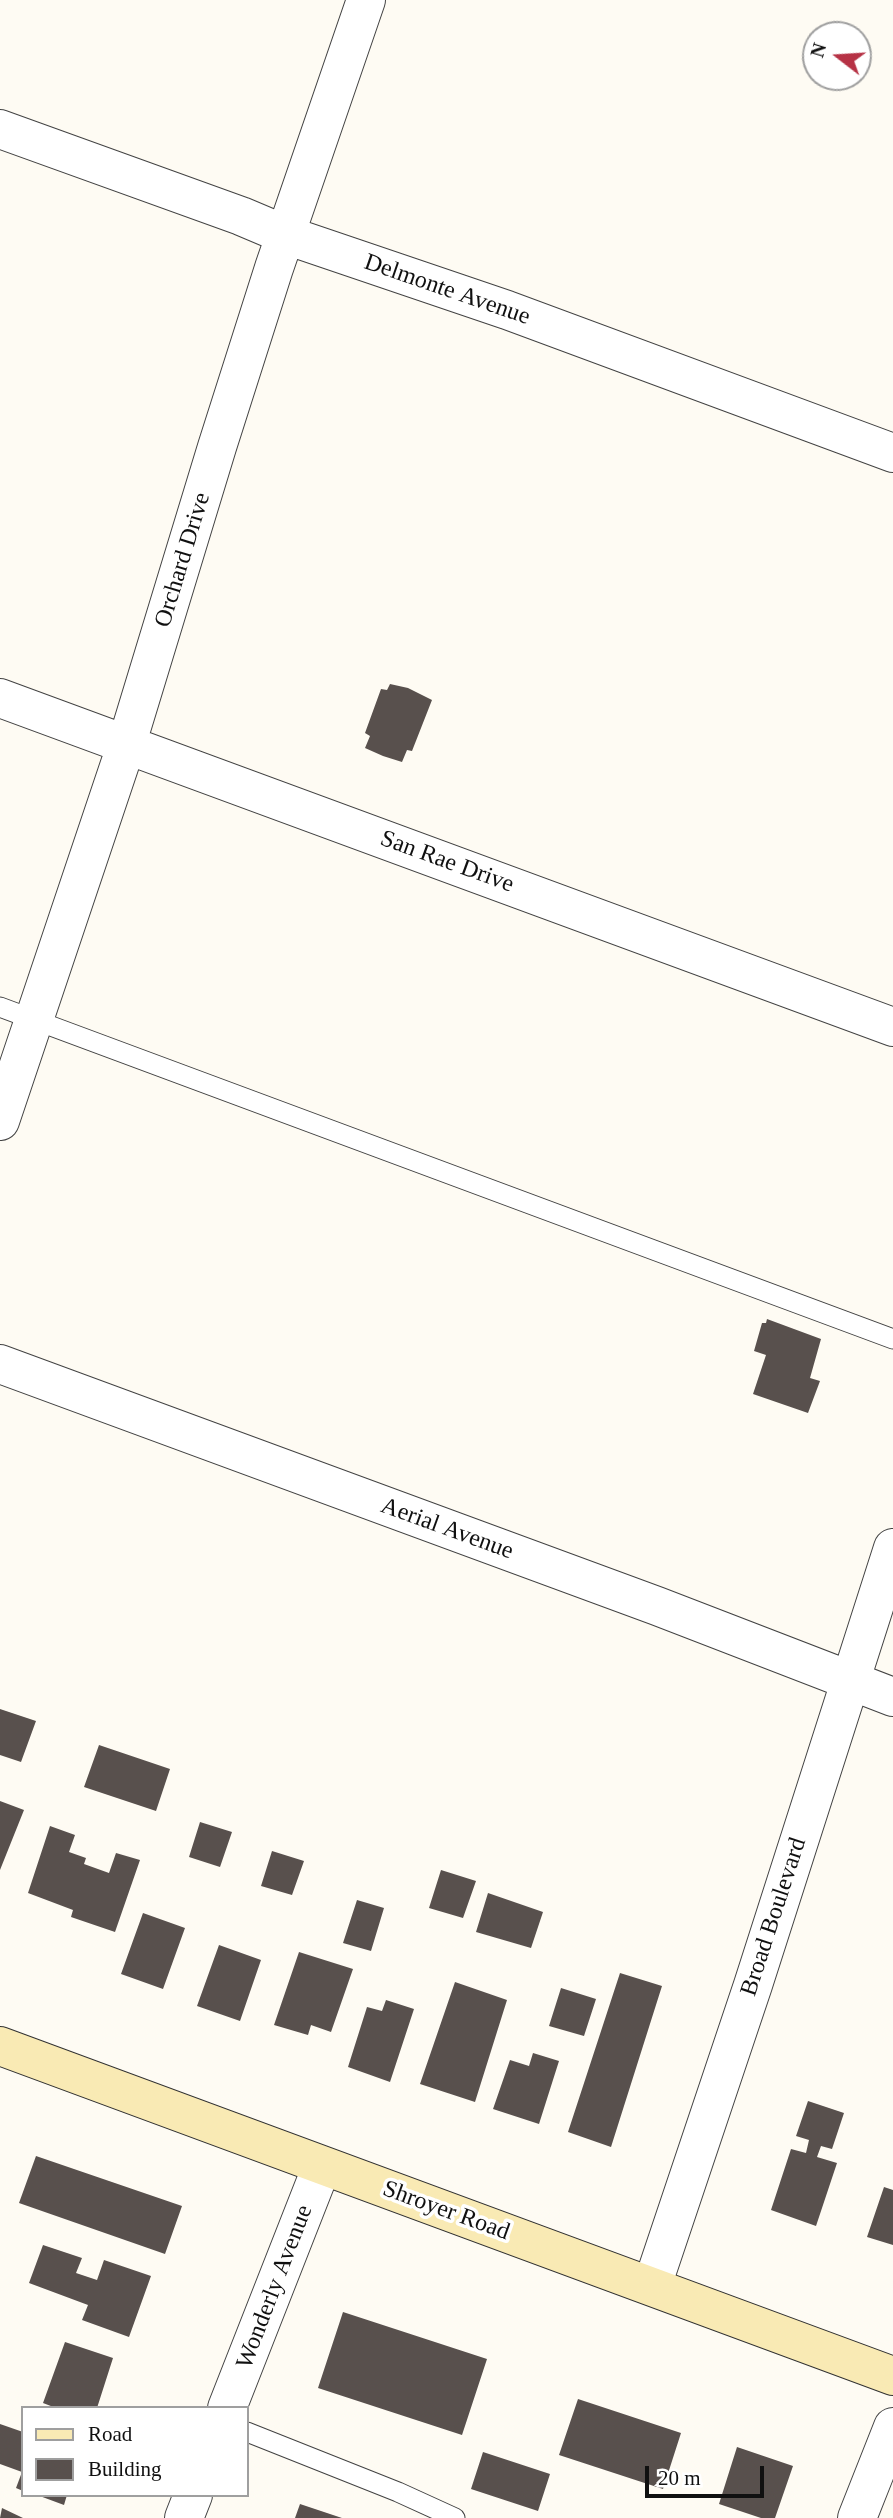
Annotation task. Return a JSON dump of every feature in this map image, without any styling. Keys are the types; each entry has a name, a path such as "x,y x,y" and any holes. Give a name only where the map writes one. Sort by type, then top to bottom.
{"main road":[{"name":"Shroyer Road","path":"0,2046 893,2376"}],"street":[{"name":"Orchard Drive","path":"0,1121 17,1014 126,746 217,447 366,0"},
{"name":"Delmonte Avenue","path":"0,129 241,216 286,235 508,310 893,453"},
{"name":"San Rae Drive","path":"0,698 893,1027"},
{"name":"Aerial Avenue","path":"0,1364 657,1606 893,1697"},
{"name":"Broad Boulevard","path":"652,2286 753,1985 893,1548"},
{"name":"Wonderly Avenue","path":"228,2406 322,2166"},
{"path":"857,2518 893,2427"},
{"path":"184,2518 192,2497"}],"lane":[{"path":"17,1014 893,1339"},
{"path":"248,2432 398,2492 455,2518"}],"building":[{"path":"390,684 408,688 432,700 412,751 407,750 402,762 365,748 370,736 365,733 381,689 387,690"},
{"path":"767,1319 821,1339 810,1378 820,1381 808,1413 753,1394 766,1355 754,1351 762,1323 766,1323"},
{"path":"0,1709 36,1721 21,1762 0,1755"},
{"path":"99,1745 170,1769 156,1811 84,1787"},
{"path":"0,1801 24,1810 0,1870"},
{"path":"200,1822 232,1832 220,1867 189,1857"},
{"path":"50,1826 75,1835 69,1852 86,1858 84,1864 109,1873 116,1853 140,1860 115,1932 71,1917 73,1910 28,1893"},
{"path":"272,1851 304,1861 292,1895 261,1886"},
{"path":"441,1870 476,1881 463,1918 429,1908"},
{"path":"488,1893 543,1912 531,1948 476,1932"},
{"path":"357,1900 384,1908 371,1951 343,1943"},
{"path":"143,1913 185,1928 163,1989 121,1974"},
{"path":"219,1945 261,1960 240,2021 197,2006"},
{"path":"299,1952 353,1969 331,2032 311,2025 308,2035 274,2025"},
{"path":"620,1973 662,1986 611,2147 568,2132"},
{"path":"455,1982 507,2000 475,2102 420,2084"},
{"path":"561,1988 596,1999 584,2036 549,2026"},
{"path":"386,2000 414,2009 390,2082 348,2067 367,2007 382,2011"},
{"path":"533,2053 559,2061 539,2124 493,2109 510,2060 529,2066"},
{"path":"808,2101 844,2113 832,2149 821,2146 817,2157 837,2163 816,2226 771,2210 791,2149 806,2153 809,2140 796,2136"},
{"path":"36,2156 182,2206 165,2254 19,2203"},
{"path":"884,2187 893,2190 893,2245 867,2237"},
{"path":"43,2245 82,2258 76,2273 97,2280 104,2260 151,2276 129,2337 82,2320 88,2305 29,2283"},
{"path":"343,2312 487,2359 462,2435 318,2388"},
{"path":"65,2342 113,2358 98,2406 51,2406 43,2403"},
{"path":"578,2399 681,2433 663,2489 559,2455"},
{"path":"0,2424 21,2431 21,2472 0,2464"},
{"path":"737,2447 793,2466 775,2518 761,2518 719,2504"},
{"path":"483,2452 550,2474 538,2511 471,2489"},
{"path":"21,2475 21,2490 16,2488"},
{"path":"42,2497 66,2497 64,2505"},
{"path":"300,2504 342,2518 295,2518"},
{"path":"2,2508 23,2518 0,2518"}]}
